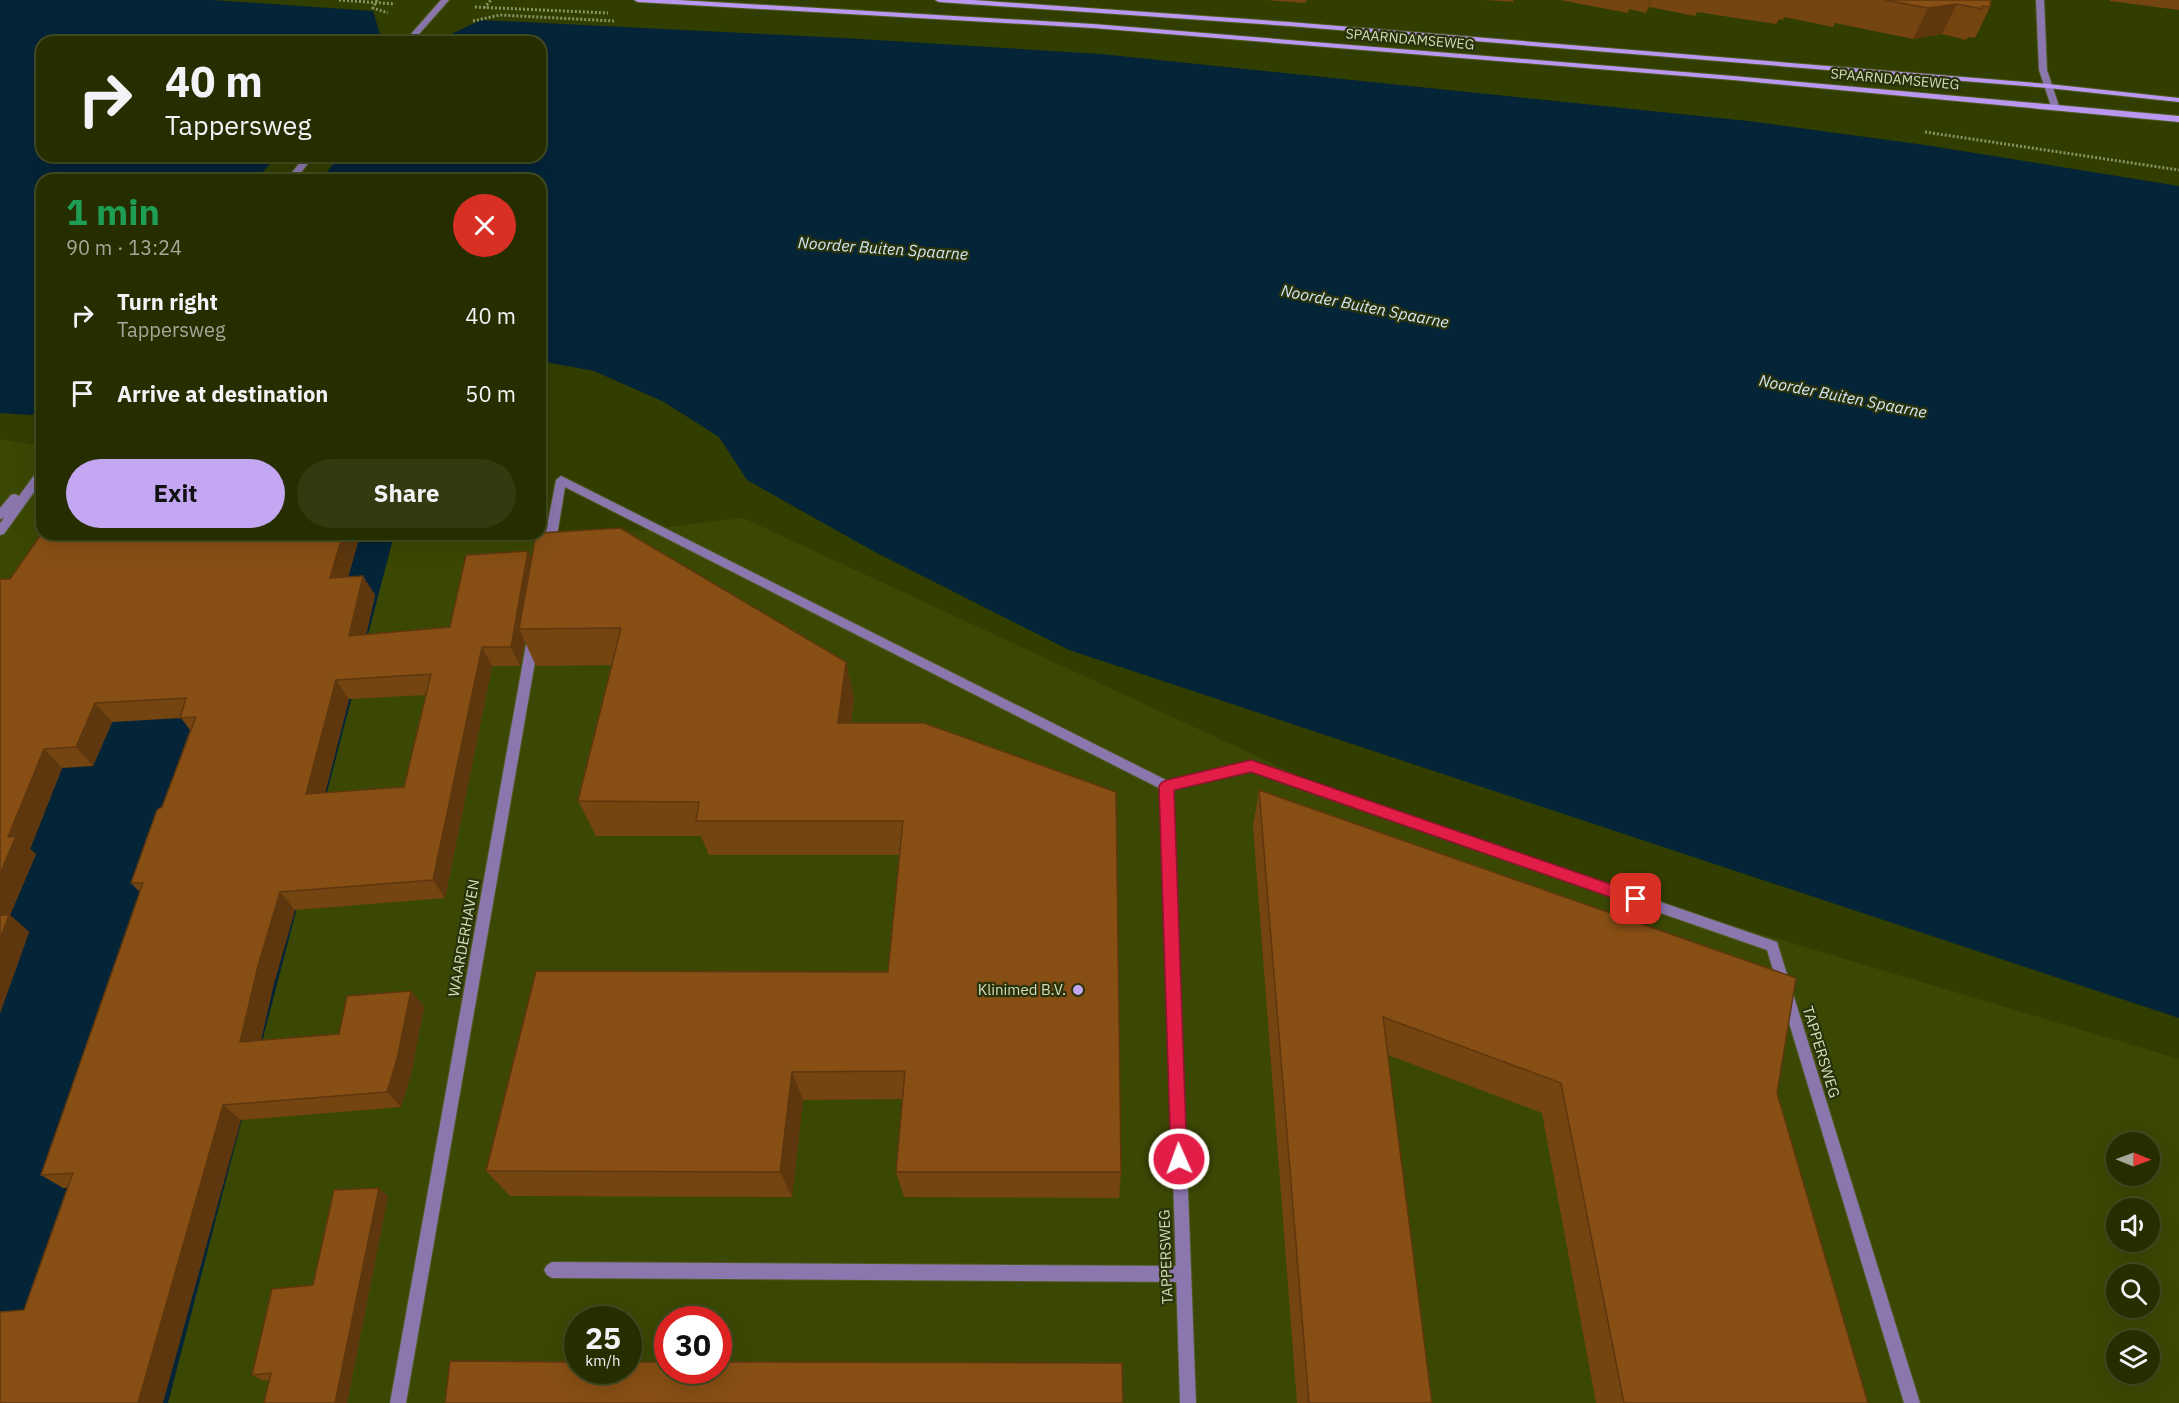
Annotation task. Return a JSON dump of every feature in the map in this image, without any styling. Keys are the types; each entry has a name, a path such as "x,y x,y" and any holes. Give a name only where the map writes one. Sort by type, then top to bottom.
{"main road":[{"name":"SPAARNDAMSEWEG","path":"638,0 1093,26 2055,106 2179,119"},
{"name":"SPAARNDAMSEWEG","path":"939,0 1277,23 2048,86 2179,100"}],"street":[{"path":"2040,0 2043,70 2055,106"},
{"path":"413,36 442,3"},
{"path":"295,174 305,162"},
{"path":"0,515 36,475"},
{"path":"0,531 36,480"},
{"path":"547,561 561,480 1167,786"},
{"name":"WAARDERHAVEN","path":"398,1403 537,620"},
{"name":"TAPPERSWEG","path":"1188,1403 1167,786 1251,766 1772,946 1912,1403"},
{"path":"552,1270 1183,1274"}],"path":[{"path":"339,0 442,3"}],"shaded area":[{"path":"0,439 36,445 36,540 546,540 546,535 569,539 743,518 1420,832 2179,1059 2179,1403 0,1403"}],"water":[{"name":"Noorder Buiten Spaarne","path":"0,0 212,0 373,11 380,34 404,36 36,36 36,162 546,162 546,36 447,36 481,20 844,38 1101,54 1748,121 1925,145 2179,186 2179,1018 1069,650 873,551 747,480 719,437 664,402 594,371 546,362 546,174 36,174 36,412 32,415 0,413"},
{"path":"393,540 168,1403 0,1403 0,677 222,548"}],"pier":[{"path":"384,33 416,36 381,36"},
{"path":"272,162 335,162 325,174 261,174"}],"building":[{"path":"1885,0 1991,0 1990,7 1982,6 1982,9 1957,4 1928,8"},
{"path":"620,528 846,662 838,723 924,723 1116,792 1121,1172 896,1172 905,1071 792,1072 780,1172 486,1171 536,971 888,972 903,821 696,821 699,802 578,801 621,628 519,629 535,540 546,540 546,533"},
{"path":"37,540 341,540 330,578 363,576 349,636 450,627 466,555 528,551 511,647 482,647 433,880 280,892 258,966 240,1042 339,1034 347,996 411,991 397,1059 387,1092 223,1105 138,1403 0,1403 0,1312 24,1310 73,1173 41,1175 143,883 131,883 157,810 162,807 196,717 180,718 186,698 95,703 76,747 44,749 8,837 16,836 0,874 0,579 10,579","holes":["431,674 404,787 306,794 336,680"]},
{"path":"1259,790 1796,978 1777,1093 1868,1403 1624,1403 1561,1083 1383,1017 1432,1403 1309,1403"},
{"path":"0,915 9,915 0,939"},
{"path":"379,1188 335,1403 264,1403 271,1373 252,1375 272,1289 313,1285 334,1190"},
{"path":"450,1361 564,1362 564,1384 642,1384 642,1362 654,1362 654,1384 732,1384 732,1362 1122,1363 1123,1403 445,1403"}],"place":[{"name":"Klinimed B.V.","path":"1078,990"}],"route":[{"path":"1179,1159 1166,813 1167,786 1251,766 1636,899"}]}
